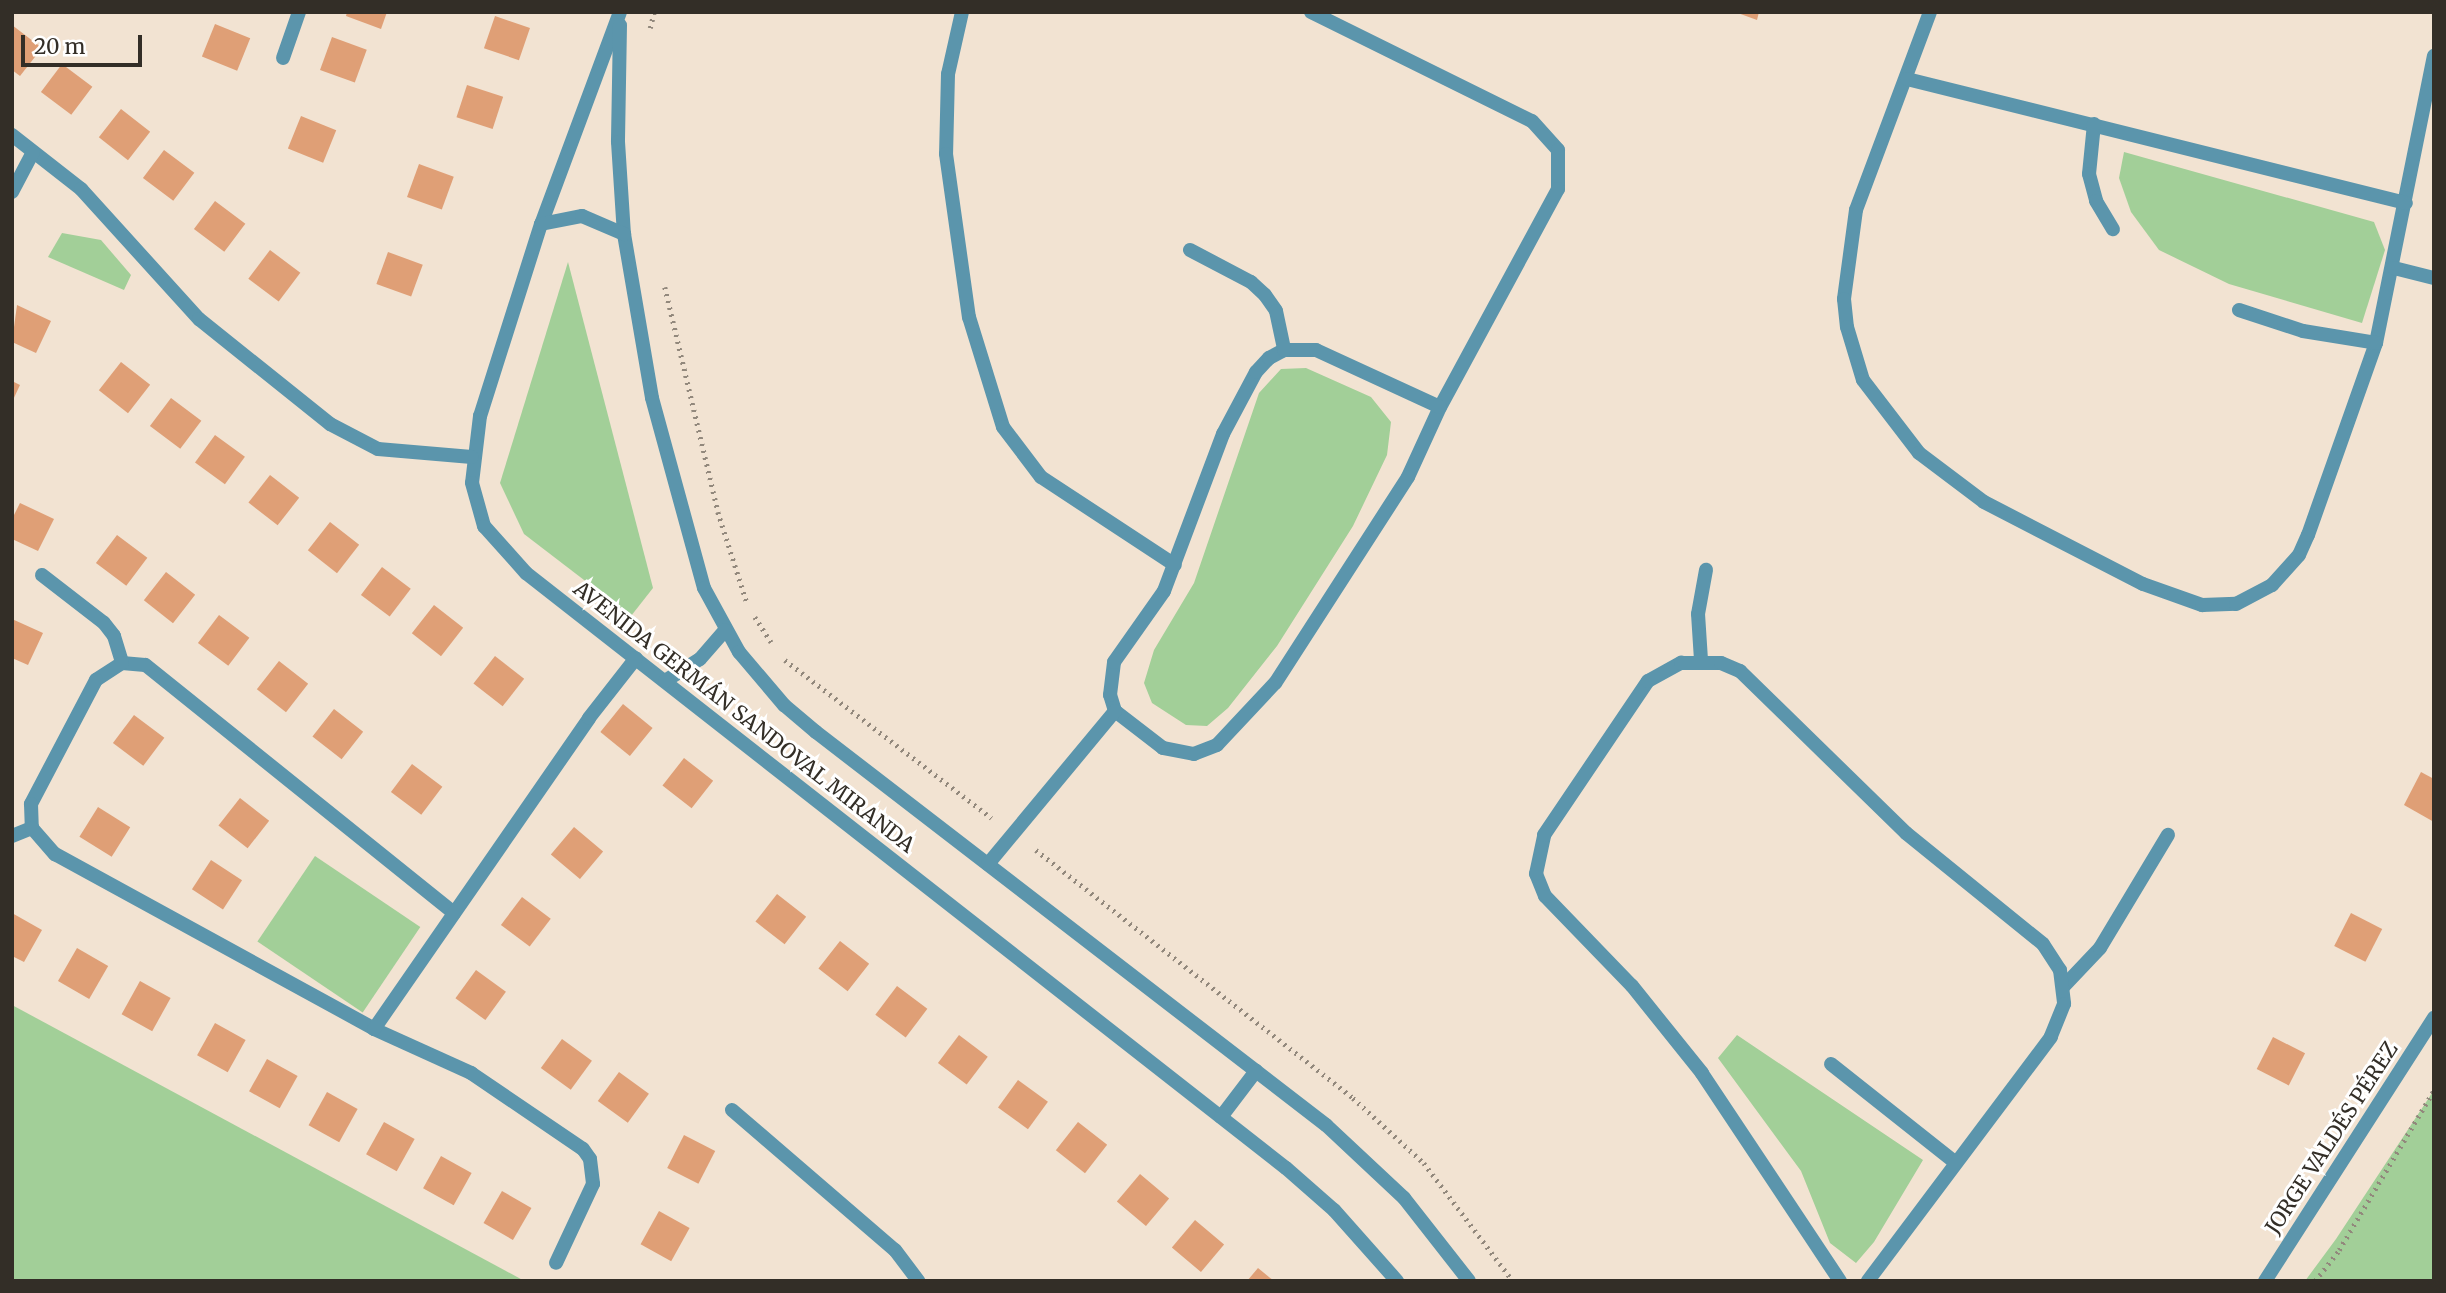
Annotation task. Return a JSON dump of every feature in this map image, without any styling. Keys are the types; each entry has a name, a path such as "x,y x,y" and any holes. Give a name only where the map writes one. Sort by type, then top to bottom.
{"street":[{"path":"283,58 299,12"},
{"path":"962,12 948,74 946,154 969,317 1003,426 1041,477 1175,565"},
{"path":"1311,12 1532,121 1558,150 1558,189 1440,407 1408,477 1340,587 1275,683 1226,737 1206,751 1178,754 1163,748 1115,711 1110,695 1114,662 1149,616 1175,565 1223,434 1256,372 1284,350 1316,350 1440,407"},
{"path":"1930,12 1856,210 1845,271 1847,327 1863,380 1878,404 1919,453 1984,502 2144,584 2185,600 2218,606 2255,596 2287,571 2299,555 2376,343 2394,268 2434,56"},
{"name":"AVENIDA GERMÁN SANDOVAL MIRANDA","path":"620,13 541,224 480,416 472,457 477,508 494,541 526,573 1221,1117 1334,1210 1397,1281"},
{"name":"AVENIDA GERMÁN SANDOVAL MIRANDA","path":"620,13 618,142 624,234 668,472 704,588 725,630 784,705 1366,1160 1413,1208 1469,1281"},
{"path":"1907,79 2406,203"},
{"path":"2094,124 2089,174 2096,201 2113,229"},
{"path":"12,135 108,216 199,318 330,424 378,449 472,457"},
{"path":"12,192 33,152"},
{"path":"541,224 582,216 624,234"},
{"path":"1190,250 1251,282 1265,295 1276,311 1284,350"},
{"path":"2394,268 2434,278"},
{"path":"2239,310 2302,331 2376,343"},
{"path":"1700,660 1698,614 1706,570"},
{"path":"42,575 104,623 114,636 122,663"},
{"path":"665,681 700,659 725,630"},
{"path":"374,1029 636,659"},
{"path":"1840,1281 1702,1073 1632,986 1545,896 1536,874 1544,835 1648,681 1664,669 1700,660 1740,671 1906,834 2043,944 2060,970 2064,986 2062,1013 2050,1037 1868,1281"},
{"path":"454,913 155,671 122,663 96,680 34,793 32,828 55,854 374,1029 471,1073 583,1149 593,1171 593,1184 556,1263"},
{"path":"988,864 1115,711"},
{"path":"12,836 32,828"},
{"path":"2064,986 2100,948 2168,835"},
{"name":"JORGE VALDÉS PÉREZ","path":"2265,1281 2434,1018"},
{"path":"1831,1064 1956,1163"},
{"path":"1221,1117 1256,1072"},
{"path":"732,1110 895,1250 918,1281"}],"path":[{"path":"648,34 654,12"},
{"path":"662,272 682,374 718,512 748,606 772,644 827,695 1014,834 1353,1098 1424,1163 1513,1281"},
{"path":"2315,1281 2339,1251 2434,1090"}],"green space":[{"path":"2124,152 2374,222 2385,250 2362,323 2229,284 2159,250 2131,212 2119,178"},
{"path":"62,233 101,240 131,275 124,290 48,257"},
{"path":"568,262 653,588 631,616 524,534 500,483"},
{"path":"1306,368 1371,397 1391,422 1387,455 1353,526 1277,646 1228,708 1207,726 1186,725 1152,703 1144,683 1154,650 1194,583 1259,393 1281,369"},
{"path":"315,856 420,927 363,1012 257,941"},
{"path":"12,1005 519,1278 524,1281 12,1281"},
{"path":"1737,1035 1923,1160 1874,1242 1856,1263 1830,1243 1801,1171 1718,1058"},
{"path":"2434,1090 2434,1281 2305,1281 2336,1239"}],"building":[{"path":"347,12 387,12 381,29 346,16"},
{"path":"1735,12 1759,12 1757,20"},
{"path":"495,16 530,28 519,60 484,48"},
{"path":"215,24 250,38 237,71 202,56"},
{"path":"12,25 42,48 20,76 12,70"},
{"path":"332,37 367,50 355,83 320,70"},
{"path":"62,64 92,87 71,115 41,92"},
{"path":"467,85 503,97 493,129 456,117"},
{"path":"121,109 150,132 128,160 99,137"},
{"path":"301,116 336,130 323,163 288,148"},
{"path":"164,150 194,173 173,201 143,178"},
{"path":"419,164 454,177 442,210 407,197"},
{"path":"215,201 245,224 224,252 194,229"},
{"path":"270,250 300,273 279,302 248,279"},
{"path":"388,252 423,265 411,297 376,284"},
{"path":"17,305 51,321 36,353 12,342"},
{"path":"121,362 150,385 128,413 99,390"},
{"path":"12,381 20,385 12,402"},
{"path":"171,398 201,421 180,449 150,426"},
{"path":"215,435 245,457 225,484 195,463"},
{"path":"270,475 299,498 278,525 248,503"},
{"path":"20,503 54,519 38,551 12,539 12,519"},
{"path":"330,522 359,545 337,573 308,550"},
{"path":"117,535 147,558 126,586 96,563"},
{"path":"382,567 411,589 390,617 361,595"},
{"path":"166,572 195,595 173,623 144,600"},
{"path":"434,605 463,628 441,656 412,633"},
{"path":"219,615 249,638 228,666 198,643"},
{"path":"12,619 43,633 28,665 12,658"},
{"path":"495,656 524,679 503,706 473,684"},
{"path":"279,661 308,684 286,712 257,689"},
{"path":"623,704 653,728 630,756 600,732"},
{"path":"334,709 363,732 342,759 312,737"},
{"path":"134,715 164,738 143,766 113,743"},
{"path":"684,758 713,781 692,808 662,786"},
{"path":"412,764 442,787 421,815 391,792"},
{"path":"2421,772 2434,779 2434,822 2404,805"},
{"path":"240,798 269,821 248,848 218,826"},
{"path":"98,807 130,827 112,857 79,837"},
{"path":"574,827 603,851 580,879 551,855"},
{"path":"211,860 242,880 223,910 192,889"},
{"path":"777,894 806,917 785,944 755,922"},
{"path":"522,897 551,919 530,947 501,925"},
{"path":"12,913 42,930 24,962 12,956"},
{"path":"2351,913 2382,929 2365,962 2334,946"},
{"path":"840,941 869,964 848,991 818,969"},
{"path":"77,948 108,966 89,999 58,981"},
{"path":"476,970 506,992 485,1020 455,998"},
{"path":"140,981 171,998 152,1031 122,1014"},
{"path":"897,986 927,1009 906,1038 875,1015"},
{"path":"215,1023 246,1040 228,1072 197,1055"},
{"path":"959,1035 988,1057 967,1085 938,1063"},
{"path":"2273,1037 2305,1053 2289,1085 2257,1069"},
{"path":"562,1039 592,1061 571,1090 541,1068"},
{"path":"267,1059 298,1076 280,1108 249,1091"},
{"path":"619,1072 649,1094 628,1123 598,1101"},
{"path":"1018,1080 1048,1102 1028,1129 998,1108"},
{"path":"327,1092 358,1109 339,1142 309,1125"},
{"path":"384,1122 415,1139 397,1171 366,1154"},
{"path":"1078,1122 1107,1145 1085,1173 1056,1150"},
{"path":"684,1135 715,1151 698,1184 667,1168"},
{"path":"441,1156 472,1173 454,1205 423,1188"},
{"path":"1140,1174 1169,1198 1146,1226 1117,1202"},
{"path":"502,1191 531,1208 513,1240 484,1223"},
{"path":"659,1211 690,1228 671,1261 641,1244"},
{"path":"1195,1220 1224,1244 1201,1272 1172,1248"},
{"path":"1258,1268 1274,1281 1247,1281"}]}
